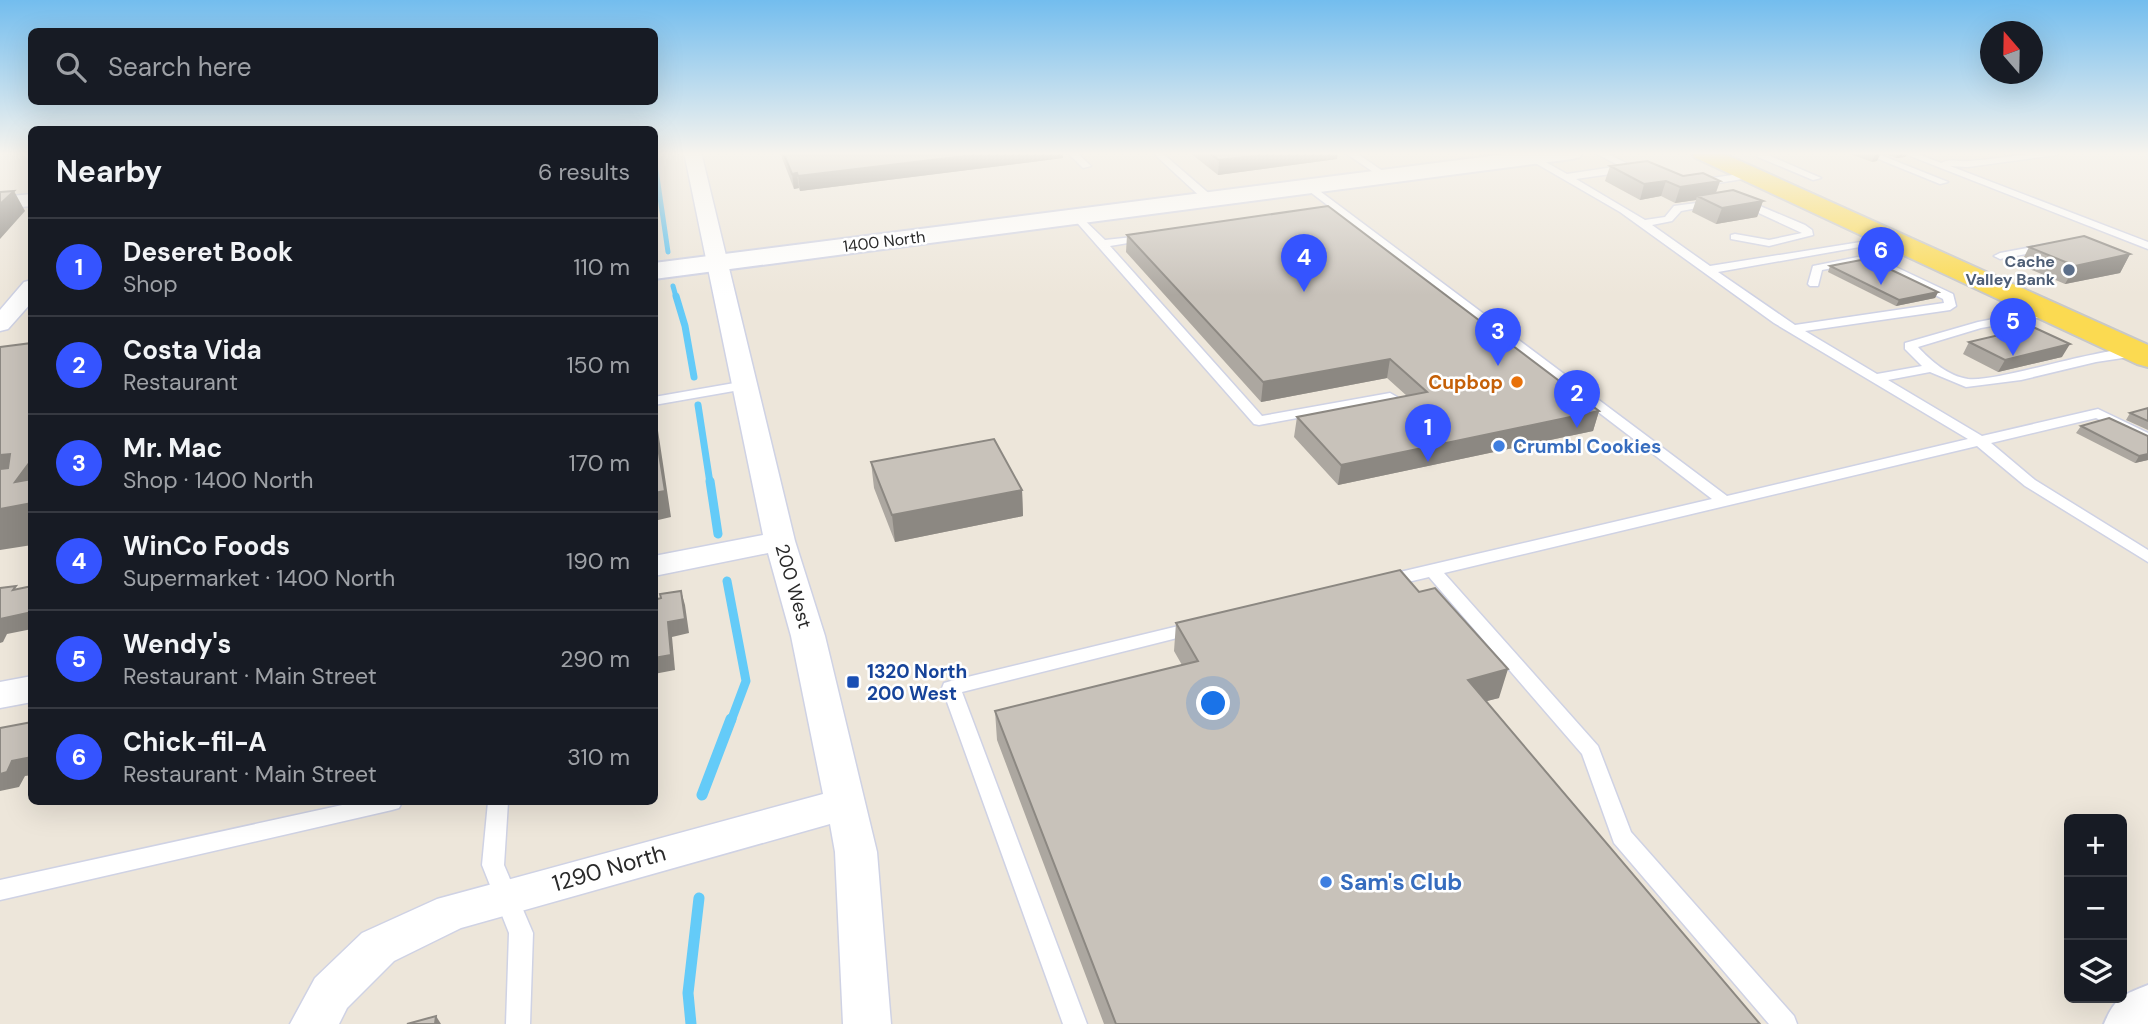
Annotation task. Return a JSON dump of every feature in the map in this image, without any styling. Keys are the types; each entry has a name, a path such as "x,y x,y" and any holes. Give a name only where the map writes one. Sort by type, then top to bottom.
{"main road":[{"name":"1400 North","path":"658,270 1203,200"},
{"path":"1805,200 2143,354"},
{"path":"2134,1024 2148,1014"}],"street":[{"path":"0,203 28,200"},
{"name":"200 West","path":"704,200 780,541 808,636 856,852 867,1024"},
{"path":"0,324 28,291"},
{"path":"658,565 780,541"},
{"path":"0,695 28,690"},
{"name":"1290 North","path":"314,1024 331,993 378,947 452,912 845,804"}],"lane":[{"path":"1327,200 1725,502"},
{"path":"1603,200 1793,329 1979,440 2030,484 2148,557"},
{"path":"1642,224 1668,219 1678,208 1737,200 1748,202 1808,232 1808,235 1769,243 1735,237"},
{"path":"2029,200 2148,246"},
{"path":"1077,216 1259,421 1390,397"},
{"path":"2090,238 2116,233"},
{"path":"1102,244 1155,236"},
{"path":"1709,270 1888,239"},
{"path":"2000,256 2064,243"},
{"path":"1793,329 1950,306 1949,297 1883,264 1858,260 1817,268 1814,284"},
{"path":"2049,312 1958,329 1910,346 1931,368 1966,383 2021,376 2096,358 2143,354"},
{"path":"1875,378 1931,368"},
{"path":"658,400 746,385"},
{"path":"1365,586 2098,413 2148,439"},
{"path":"1432,570 1591,751 1622,837 1785,1024"},
{"path":"1075,1024 951,688 1218,622"},
{"path":"0,890 379,805"},
{"path":"498,805 493,865 521,933 518,1024"}],"building":[{"path":"1705,200 1763,201 1722,208"},
{"path":"1328,206 1599,411 1341,465 1297,417 1427,392 1390,359 1263,382 1127,235"},
{"path":"2084,236 2130,254 2075,266 2029,247"},
{"path":"1861,260 1877,263 1938,292 1899,300 1830,266"},
{"path":"2033,327 2070,344 2005,360 1969,342"},
{"path":"28,344 28,464 15,482 28,480 28,504 0,509 0,469 8,468 10,454 0,455 0,347"},
{"path":"2148,408 2148,421 2130,413"},
{"path":"2109,418 2148,436 2148,454 2139,456 2081,426"},
{"path":"994,439 1022,490 892,515 871,462"},
{"path":"658,447 665,491 658,492"},
{"name":"Sam's Club","path":"1400,570 1419,592 1435,588 1508,669 1468,680 1760,1024 1116,1024 995,711 1198,661 1176,623"},
{"path":"16,586 13,590 28,587 28,613 0,619 0,588"},
{"path":"681,591 685,619 668,622 671,655 658,657 658,599 661,598 660,594"},
{"path":"28,723 28,758 12,761 7,772 0,774 0,728"},
{"path":"436,1016 435,1024 407,1024"}],"waterway":[{"path":"660,200 668,252"},
{"path":"673,286 676,297"},
{"path":"676,296 685,326 694,377"},
{"path":"698,405 710,483"},
{"path":"710,481 718,534"},
{"path":"727,581 746,681 731,721"},
{"path":"702,795 731,719"},
{"path":"691,1024 688,993 699,898"}],"place":[{"name":"Cache Valley Bank","path":"2069,270"},
{"name":"Chick-fil-A","path":"1881,285"},
{"name":"WinCo Foods","path":"1304,292"},
{"name":"Wendy's","path":"2013,356"},
{"name":"Mr. Mac","path":"1498,366"},
{"name":"Cupbop","path":"1517,382"},
{"name":"Costa Vida","path":"1577,428"},
{"name":"Crumbl Cookies","path":"1499,446"},
{"name":"Deseret Book","path":"1428,462"},
{"name":"1320 North 200 West","path":"853,682"},
{"name":"Sam's Club","path":"1326,882"}]}
